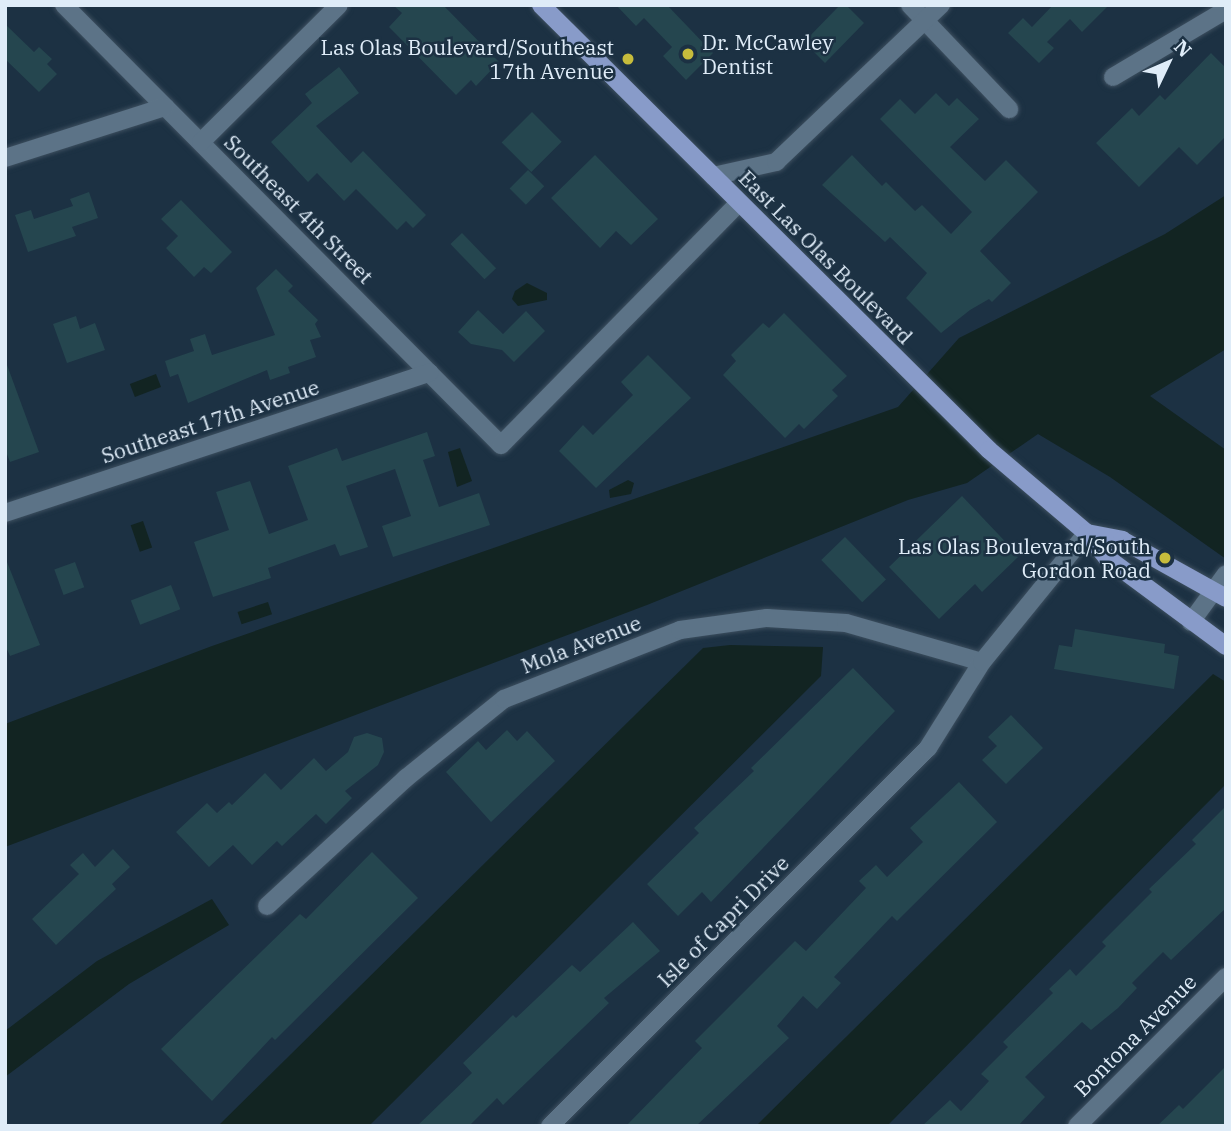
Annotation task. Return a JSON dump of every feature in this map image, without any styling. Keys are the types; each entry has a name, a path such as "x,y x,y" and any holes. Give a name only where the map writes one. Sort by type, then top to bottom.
{"main road":[{"name":"East Las Olas Boulevard","path":"541,5 989,450 1087,533 1107,558 1226,646"},
{"name":"East Las Olas Boulevard","path":"1087,533 1122,540 1220,594"}],"street":[{"name":"Southeast 4th Street","path":"64,5 501,445 739,203"},
{"path":"201,142 340,5"},
{"path":"909,5 1009,109"},
{"path":"713,176 776,162 941,5"},
{"path":"1113,77 1226,10"},
{"path":"5,158 165,107"},
{"name":"Southeast 17th Avenue","path":"5,513 429,373"},
{"name":"Isle of Capri Drive","path":"550,1126 928,748 982,662 1087,533"},
{"path":"1191,622 1220,594 1226,574"},
{"name":"Mola Avenue","path":"267,906 406,778 504,699 680,630 767,618 846,623 982,662"},
{"name":"Bontona Avenue","path":"1077,1126 1226,977"}],"shaded area":[{"path":"1226,195 1226,349 1150,396 1226,450 1226,559 1110,477 1038,434 967,483 908,500 647,605 5,847 5,724 212,646 898,407 959,338 1165,234"},
{"path":"527,283 547,293 547,300 518,306 512,299 515,291"},
{"path":"156,374 161,387 135,397 130,384"},
{"path":"460,448 472,481 457,487 448,452"},
{"path":"628,480 634,483 631,494 610,498 609,490"},
{"path":"143,521 152,547 140,552 131,525"},
{"path":"268,602 272,614 242,624 238,612"},
{"path":"730,645 823,647 821,676 369,1126 218,1126 703,648"},
{"path":"1213,674 1226,682 1226,784 887,1126 756,1126"},
{"path":"212,899 229,925 129,984 5,1077 5,1031 97,961"}],"building":[{"path":"393,5 443,5 499,62 476,86 471,80 456,95 389,27 402,13"},
{"path":"616,5 667,5 713,53 686,80 663,56 672,47 644,18 636,26"},
{"path":"840,5 846,5 864,23 825,63 804,42"},
{"path":"1053,5 1109,5 1082,32 1070,19 1047,42 1054,48 1039,63 1008,33 1023,18 1032,27"},
{"path":"5,24 34,52 39,47 52,59 47,64 57,74 39,92 5,59"},
{"path":"1211,53 1226,68 1226,136 1197,165 1179,147 1139,187 1096,143 1132,108 1139,116 1160,95 1165,100"},
{"path":"339,67 359,93 316,126 351,163 363,151 426,215 413,228 406,221 397,230 356,189 344,201 317,173 308,182 271,142 312,103 305,94"},
{"path":"936,93 949,106 957,98 979,119 950,147 985,181 1006,160 1038,192 980,251 1011,283 992,302 989,299 970,310 941,333 906,298 927,273 890,237 885,242 822,185 852,155 882,186 886,182 915,211 922,205 951,234 972,212 880,119 900,99 915,114"},
{"path":"532,112 562,142 531,172 502,142"},
{"path":"595,155 658,219 631,245 616,231 600,248 551,198"},
{"path":"528,170 544,186 526,205 510,188"},
{"path":"89,192 98,218 72,227 76,236 28,252 15,215 31,210 34,219 73,206 70,199"},
{"path":"181,200 232,252 211,273 204,267 194,277 166,248 178,236 161,219"},
{"path":"462,233 496,268 485,279 450,244"},
{"path":"276,269 293,286 288,291 318,320 315,324 321,337 310,340 316,357 288,367 290,373 270,380 267,370 188,403 178,374 170,377 165,361 194,351 190,339 205,334 212,355 275,335 256,288"},
{"path":"478,310 503,334 526,311 545,331 514,362 502,350 471,344 458,332"},
{"path":"784,313 847,376 832,390 838,396 804,429 799,424 785,438 723,375 736,361 731,355 763,323 769,328"},
{"path":"76,316 80,329 95,323 105,350 67,363 53,324"},
{"path":"648,355 691,398 596,488 559,451 583,425 593,435 633,395 621,382"},
{"path":"7,365 39,452 10,462 5,449"},
{"path":"427,432 435,456 423,460 439,507 479,493 490,525 393,557 382,526 411,516 395,469 346,486 368,547 340,556 335,544 268,568 271,578 213,597 194,542 229,530 216,492 250,481 269,534 308,520 288,466 337,448 342,461"},
{"path":"962,496 1019,556 982,592 975,584 939,619 889,567"},
{"path":"845,537 886,579 862,602 821,560"},
{"path":"5,557 40,645 10,656 5,645"},
{"path":"75,562 84,587 64,595 54,570"},
{"path":"171,585 180,609 140,625 131,600"},
{"path":"1075,629 1165,644 1164,653 1179,656 1174,689 1054,669 1059,645 1072,647"},
{"path":"853,668 895,711 711,902 702,892 678,916 647,884 699,833 694,828 754,771 751,768"},
{"path":"1011,715 1043,748 1006,784 982,760 997,746 988,737"},
{"path":"507,730 517,741 527,731 555,761 491,822 446,772 478,741 486,750"},
{"path":"367,733 382,738 384,752 378,765 345,791 352,798 326,824 316,814 282,846 277,841 252,865 233,845 209,867 176,832 207,803 217,813 229,802 232,805 265,773 281,790 314,758 326,771 348,752 354,737"},
{"path":"959,782 997,822 897,921 892,916 834,977 841,983 817,1009 803,996 777,1026 789,1038 696,1126 626,1126 702,1048 695,1041 795,941 806,951 866,888 859,881 876,865 887,877 923,842 910,828"},
{"path":"1226,806 1226,908 1171,960 1163,952 1132,983 1137,988 1118,1008 1091,1030 1082,1022 1025,1077 1045,1097 1018,1126 922,1126 950,1100 961,1111 989,1081 981,1074 1008,1047 1003,1042 1053,993 1049,989 1070,969 1076,976 1106,946 1102,942 1152,892 1149,889 1196,844 1192,840"},
{"path":"113,849 130,867 112,884 116,889 56,945 32,919 79,874 70,865 83,853 95,867"},
{"path":"372,852 418,898 275,1040 272,1037 212,1101 161,1049 300,914 306,919"},
{"path":"633,922 660,951 604,998 609,1003 503,1105 497,1098 469,1126 417,1126 472,1073 463,1063 513,1015 516,1018 572,965 580,972"},
{"path":"1226,1066 1226,1126 1157,1126 1179,1105 1183,1109"}],"place":[{"name":"Dr. McCawley Dentist","path":"688,54"},
{"name":"Las Olas Boulevard/Southeast 17th Avenue","path":"628,59"},
{"name":"Las Olas Boulevard/South Gordon Road","path":"1165,558"}]}
